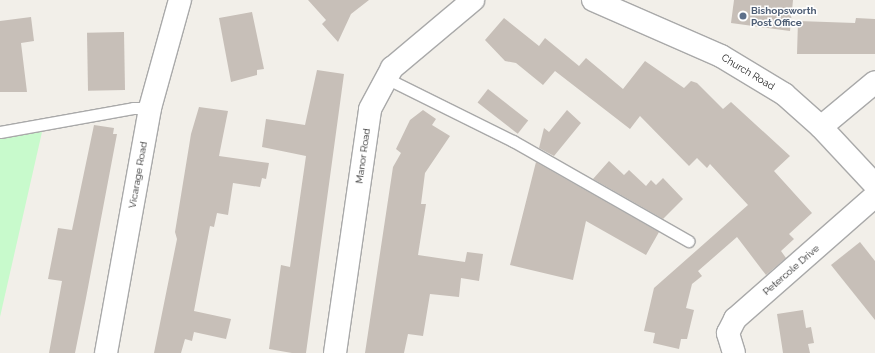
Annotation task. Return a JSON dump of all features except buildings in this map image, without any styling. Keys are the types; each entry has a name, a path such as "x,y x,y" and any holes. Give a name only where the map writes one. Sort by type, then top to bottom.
{"street":[{"name":"Vicarage Road","path":"106,353 150,108 180,0"},
{"name":"Manor Road","path":"335,353 370,109 386,78 409,52 473,0"},
{"name":"Church Road","path":"593,0 721,56 784,94 821,127 875,185"},
{"path":"821,127 875,82"},
{"name":"Petercole Drive","path":"734,353 728,333 735,319 875,196"}],"lane":[{"path":"386,78 513,141 688,241"},
{"path":"0,132 133,108 150,108"}],"green space":[{"path":"42,132 0,317 0,135"}],"place":[{"name":"Bishopsworth Post Office","path":"743,16"}]}
